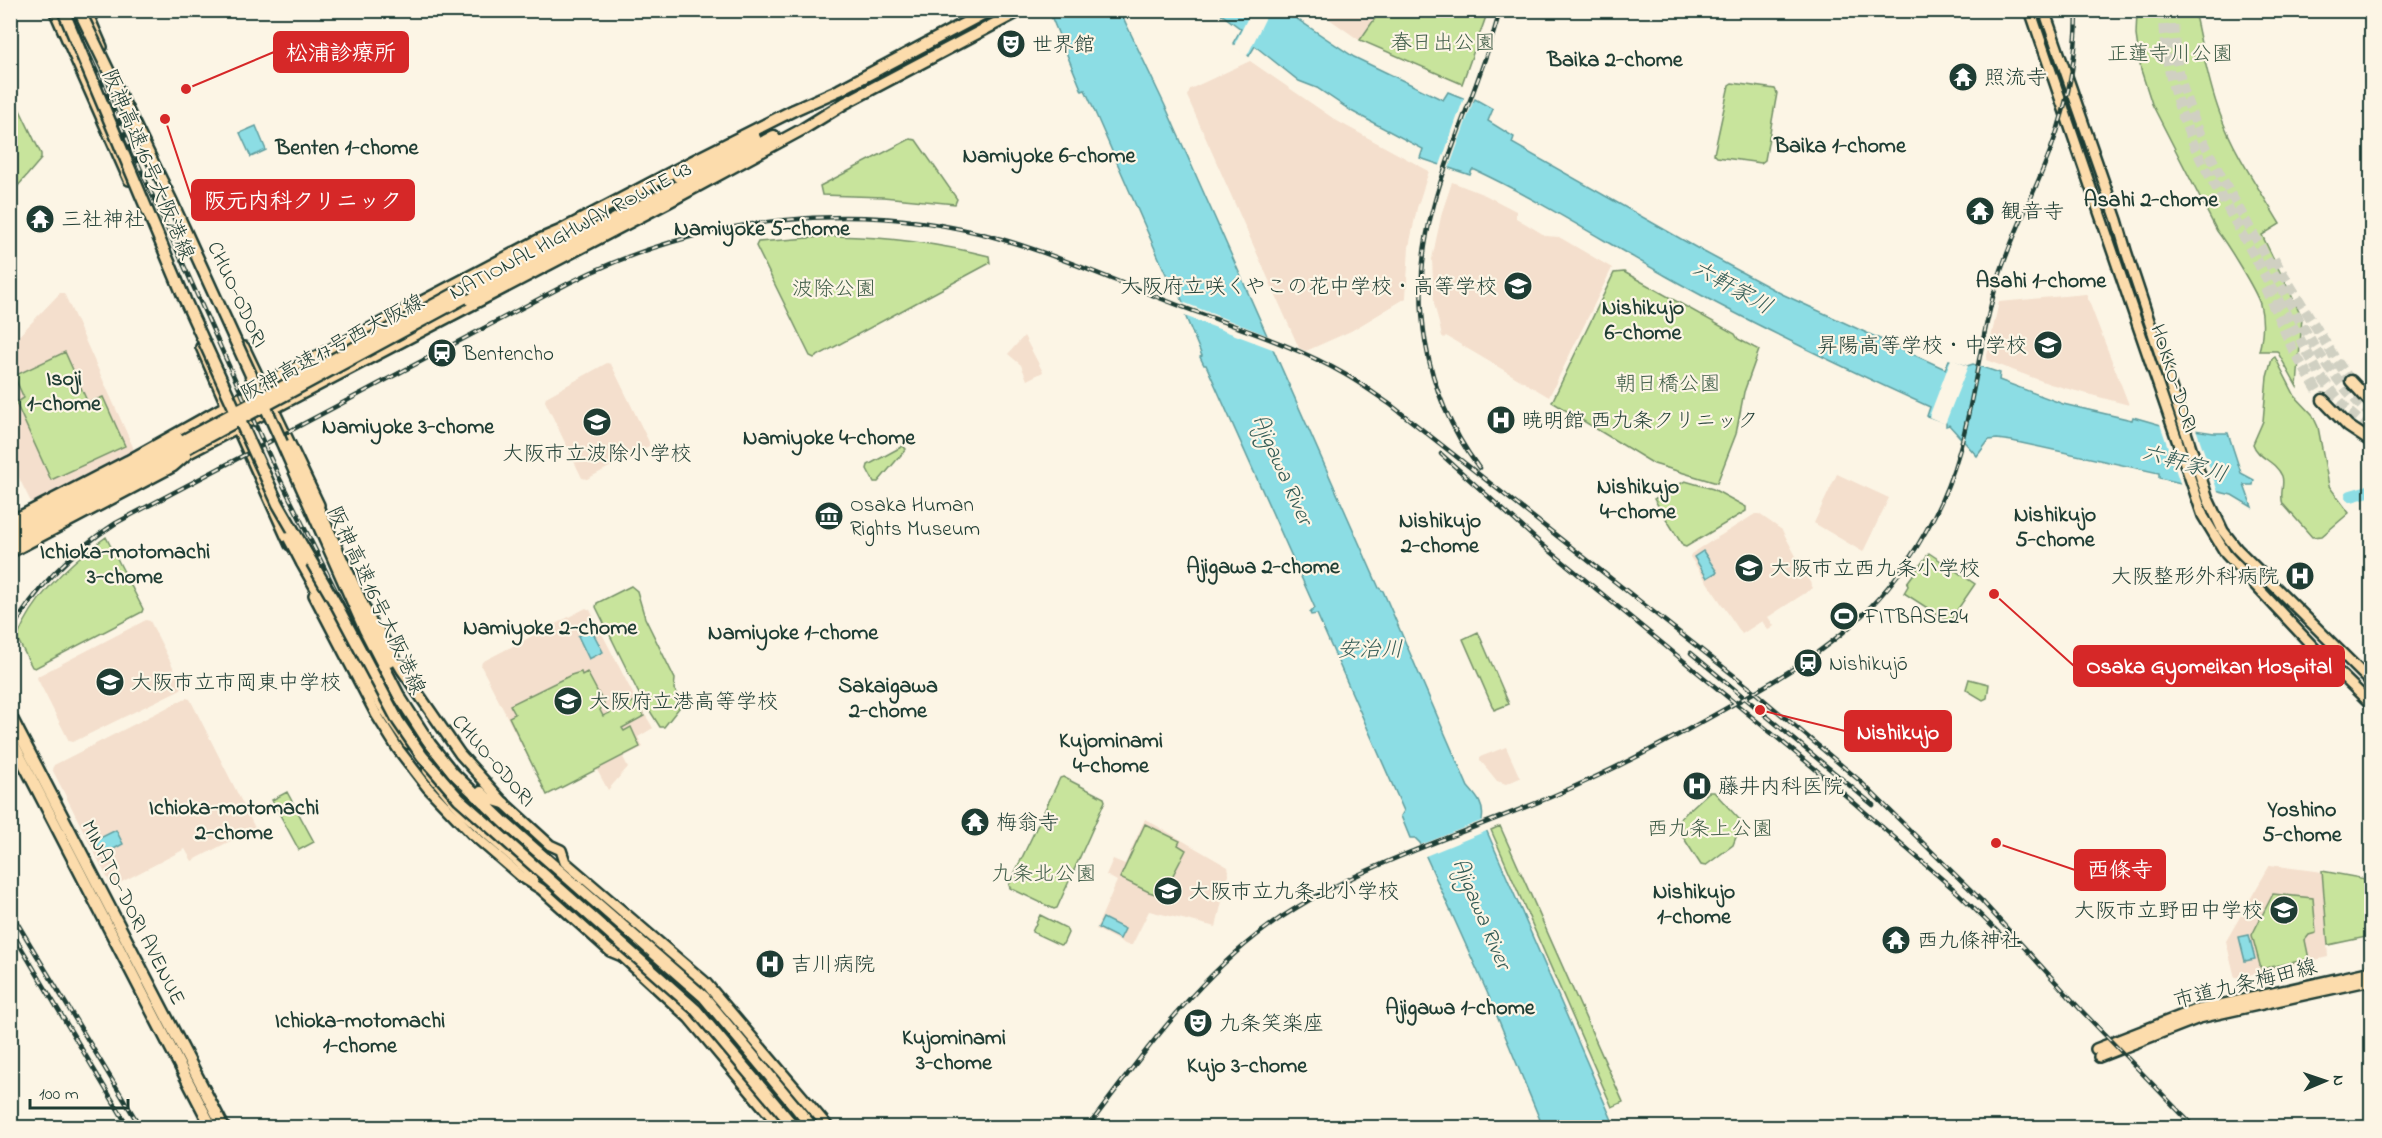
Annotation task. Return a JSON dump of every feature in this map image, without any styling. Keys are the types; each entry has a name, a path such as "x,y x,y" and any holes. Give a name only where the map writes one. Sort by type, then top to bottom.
{"highway":[{"name":"阪神高速16号大阪港線","path":"63,10 185,300 247,438 298,541 337,606 390,708 422,756 448,787 494,831 696,1010 795,1128"},
{"name":"阪神高速16号大阪港線","path":"79,10 177,213 365,630 399,696 430,744 453,773 490,809 704,997 813,1128"},
{"name":"NATIONAL HIGHWAY ROUTE 43","path":"10,524 128,462 262,386 541,239 785,114 839,90 990,10"},
{"name":"NATIONAL HIGHWAY ROUTE 43","path":"10,550 173,466 188,453 803,129 845,103 1021,10"},
{"path":"670,186 763,137 839,90"},
{"path":"763,137 845,103"},
{"name":"阪神高速17号西大阪線","path":"10,541 350,359 397,341 437,320 464,298 670,186"},
{"name":"阪神高速17号西大阪線","path":"10,531 670,186"},
{"path":"294,369 303,379 312,380 324,376 435,318 457,312"},
{"path":"2351,381 2372,404"},
{"path":"2323,400 2348,426 2372,442"},
{"path":"200,422 217,421 220,430 210,442"},
{"path":"247,438 295,550 394,725 458,806 528,870 533,883"},
{"path":"282,443 322,513 352,585 406,695 447,757 487,798 504,803"},
{"path":"10,550 40,528 188,453"},
{"path":"10,524 116,473 128,462"},
{"name":"MINATO-DORI AVENUE","path":"10,715 224,1128"},
{"name":"MINATO-DORI AVENUE","path":"10,737 212,1128"}],"main road":[{"path":"54,10 237,429 289,542 352,672 398,749 456,819 610,951 622,956 689,1018 781,1128"},
{"name":"CHUO-ODORI","path":"86,10 123,96 333,532 364,604 402,670 448,740 504,803 550,845 561,850 565,862 705,982 829,1128"},
{"name":"HOKKO-DORI","path":"2030,10 2203,516 2226,554 2318,652 2372,705"},
{"name":"HOKKO-DORI","path":"2044,10 2109,194 2172,393 2217,519 2237,549 2372,683"},
{"name":"市道九条梅田線","path":"2372,971 2193,1011 2097,1053 2199,1018 2372,980"}],"shaded area":[{"path":"1318,11 1379,11 1359,40"},
{"path":"1250,61 1337,121 1429,171 1417,208 1409,247 1406,298 1351,331 1306,351 1299,348 1187,96 1190,89"},
{"name":"大阪府立咲くやこの花中学校・高等学校","path":"1452,182 1516,211 1516,218 1546,236 1559,237 1612,268 1549,397 1446,336 1444,338 1442,336 1434,303 1432,259 1442,212"},
{"path":"60,293 64,293 133,450 35,503 31,502 11,462 11,344"},
{"name":"昇陽高等学校・中学校","path":"2086,294 2129,405 2050,384 1986,360 1999,302"},
{"path":"1024,336 1043,372 1027,380 1021,365 1008,354"},
{"name":"大阪市立波除小学校","path":"607,363 611,364 649,446 587,479 582,478 545,401 546,397"},
{"path":"1837,474 1889,498 1863,552 1814,523"},
{"name":"大阪市立西九条小学校","path":"1755,514 1759,514 1782,530 1813,588 1768,617 1774,626 1770,629 1768,630 1762,621 1742,634 1690,557 1691,554"},
{"name":"大阪府立港高等学校","path":"586,608 590,610 653,728 638,737 643,747 623,757 628,767 608,790 597,770 547,795 481,666 482,662"},
{"name":"大阪市立市岡東中学校","path":"146,620 150,621 182,685 181,689 73,742 69,741 38,676"},
{"path":"186,698 190,699 255,828 192,861 185,849 112,887 52,769 54,765"},
{"path":"1506,747 1520,778 1506,784 1497,781 1480,757"},
{"name":"大阪市立九条北小学校","path":"1145,819 1228,867 1216,927 1149,911 1132,945 1127,945 1096,929 1117,881 1106,875 1113,859 1125,864"},
{"name":"大阪市立野田中学校","path":"2270,865 2322,872 2328,957 2235,978 2226,941"}],"green space":[{"name":"春日出公園","path":"1380,11 1488,11 1462,84 1360,40"},
{"name":"正蓮寺川公園","path":"2137,11 2194,11 2215,101 2240,156 2280,224 2262,235 2302,317 2297,387 2277,351 2259,351 2262,322 2257,297 2217,231 2152,104 2141,70 2136,35"},
{"path":"1732,83 1775,89 1777,93 1765,160 1761,163 1717,157 1714,154 1729,85"},
{"path":"11,99 18,106 41,154 41,159 11,194"},
{"path":"910,139 916,140 957,199 955,204 883,197 822,195 820,186"},
{"name":"波除公園","path":"834,236 893,239 931,244 989,256 990,263 814,358 810,356 756,246 758,242"},
{"name":"朝日橋公園","path":"1624,272 1735,334 1738,339 1759,350 1744,392 1736,434 1717,483 1654,464 1552,402 1614,273"},
{"path":"65,352 88,403 103,397 125,446 51,480 16,403 24,398 14,376"},
{"path":"2275,357 2295,396 2312,414 2318,427 2329,486 2349,513 2322,536 2312,537 2283,504 2282,476 2275,466 2255,449 2253,444 2263,421 2267,377 2272,359"},
{"path":"903,446 906,449 878,482 874,482 867,469 868,465"},
{"path":"1685,481 1713,489 1746,507 1746,511 1686,547 1683,546 1654,499"},
{"path":"106,537 143,609 142,612 35,668 32,667 17,638 24,623 43,594 66,569"},
{"path":"1929,553 1975,584 1949,622 1904,593 1908,586 1907,583"},
{"path":"631,586 637,591 645,618 675,679 674,689 683,703 664,727 660,727 638,692 596,607 597,603"},
{"path":"1478,632 1509,704 1494,710 1463,639"},
{"path":"581,672 582,675 587,672 604,704 600,710 603,716 635,701 644,716 622,728 624,731 631,727 640,747 547,795 509,717 515,714 510,705"},
{"path":"1969,679 1989,684 1987,698 1983,700 1966,689"},
{"name":"九条北公園","path":"1063,777 1104,798 1105,801 1057,908 1054,909 1010,888 1009,885 1060,778"},
{"path":"287,792 314,842 299,850 272,800"},
{"name":"西九条上公園","path":"1709,792 1714,792 1740,820 1741,824 1733,845 1705,866 1701,865 1676,826 1676,822"},
{"path":"1145,824 1180,841 1178,845 1186,850 1162,896 1120,878"},
{"path":"1500,826 1623,1102 1612,1107 1491,830"},
{"path":"2322,871 2371,880 2371,936 2328,945"},
{"path":"2273,894 2313,898 2316,933 2309,935 2305,940 2309,959 2261,969 2252,935"},
{"path":"1040,915 1066,928 1068,933 1063,944 1060,945 1032,932"}],"water":[{"name":"安治川","path":"1049,11 1120,11 1167,110 1379,588 1383,591 1468,787 1481,805 1482,820 1615,1127 1543,1127 1487,992 1420,843 1415,838 1410,838 1401,816 1404,811 1317,614 1311,615 1310,613 1315,608 1206,365 1200,357 1202,356 1185,315 1188,314 1176,286 1173,287 1165,272 1087,94 1085,90 1082,91"},
{"name":"六軒家川","path":"1217,11 1285,11 1354,57 1443,100 1448,92 1473,102 1475,99 1493,109 1488,121 1514,137 1512,143 1782,294 1945,369 1949,360 1967,366 1973,364 2000,373 1999,380 2063,404 2132,420 2133,417 2161,425 2228,433 2241,473 2254,480 2253,485 2244,485 2252,507 2232,495 2159,478 2159,473 2012,441 1989,440 1977,456 1949,425 1946,426 1946,423 1927,416 1930,407 1731,311 1500,182 1475,170 1472,170 1470,175 1420,158 1423,149 1353,112 1317,88 1299,81 1255,46 1249,56 1233,43 1241,29"},
{"path":"256,126 266,150 251,157 240,133"},
{"path":"1703,551 1717,572 1707,578 1694,557"},
{"path":"591,629 603,652 589,659 578,636"},
{"path":"116,830 123,844 101,856 94,841"},
{"path":"1103,918 1125,929 1120,939 1098,928"},
{"path":"2249,935 2255,959 2245,961 2239,937"}],"pier":[{"path":"1251,11 1269,11 1247,56 1234,46"},
{"path":"1465,95 1474,99 1448,171 1439,168"},
{"path":"1180,301 1269,336 1275,350 1182,315 1185,313"},
{"path":"1951,359 1968,366 1945,424 1929,417"},
{"path":"2159,421 2195,426 2219,495 2181,486"},
{"path":"1486,819 1489,830 1423,857 1418,846"}],"waterway":[{"path":"2351,496 2372,490"}],"tunnel":[{"path":"2163,10 2169,69 2179,107 2202,162 2321,377 2348,411 2372,431"},
{"path":"2173,10 2178,68 2194,120 2211,156 2308,335 2337,378 2372,416"},
{"path":"2274,259 2351,381"},
{"path":"2265,288 2293,350 2323,400"}],"railway":[{"path":"69,10 279,477 380,679 413,734 472,804 695,1002 803,1128"},
{"path":"1479,468 1444,407 1433,375 1425,342 1422,273 1426,239 1441,179 1485,59 1500,10"},
{"path":"1087,1128 1157,1037 1207,980 1235,953 1296,908 1325,891 1389,861 1521,809 1622,764 1791,670 1843,633 1866,612 1907,562 1926,531 1953,471 1962,441 2000,272 2049,155 2062,114 2071,73 2077,10"},
{"path":"10,633 31,600 56,571 116,523 569,283 620,260 672,242 726,229 781,220 836,217 892,219 947,226 1001,239 1045,253 1284,345 1346,375 1391,405 1751,689 1859,780 1982,901 2081,1010 2195,1128"},
{"path":"1441,454 1539,542 1814,768 1957,892 2003,937"},
{"path":"1691,653 1873,805"},
{"path":"10,911 141,1128"},
{"path":"10,929 129,1128"}],"place":[{"name":"世界館","path":"1011,44"},
{"name":"照流寺","path":"1963,77"},
{"name":"松浦診療所","path":"186,89"},
{"name":"阪元内科クリニック","path":"165,119"},
{"name":"観音寺","path":"1980,211"},
{"name":"三社神社","path":"40,219"},
{"name":"大阪府立咲くやこの花中学校・高等学校","path":"1518,286"},
{"name":"昇陽高等学校・中学校","path":"2048,345"},
{"name":"Bentencho","path":"442,353"},
{"name":"暁明館 西九条クリニック","path":"1501,420"},
{"name":"大阪市立波除小学校","path":"597,422"},
{"name":"Osaka Human Rights Museum","path":"829,516"},
{"name":"大阪市立西九条小学校","path":"1749,568"},
{"name":"大阪整形外科病院","path":"2300,576"},
{"name":"Osaka Gyomeikan Hospital","path":"1994,594"},
{"name":"FITBASE24","path":"1844,616"},
{"name":"Nishikujō","path":"1808,663"},
{"name":"大阪市立市岡東中学校","path":"110,682"},
{"name":"大阪府立港高等学校","path":"568,701"},
{"name":"Nishikujo","path":"1760,710"},
{"name":"藤井内科医院","path":"1697,786"},
{"name":"梅翁寺","path":"975,822"},
{"name":"西條寺","path":"1996,843"},
{"name":"大阪市立九条北小学校","path":"1168,891"},
{"name":"大阪市立野田中学校","path":"2284,910"},
{"name":"西九條神社","path":"1896,940"},
{"name":"吉川病院","path":"770,964"},
{"name":"九条笑楽座","path":"1198,1023"}],"district":[{"name":"Baika 2-chome","path":"1615,58"},
{"name":"Baika 1-chome","path":"1840,144"},
{"name":"Benten 1-chome","path":"347,146"},
{"name":"Namiyoke 6-chome","path":"1049,154"},
{"name":"Asahi 2-chome","path":"2151,198"},
{"name":"Namiyoke 5-chome","path":"762,227"},
{"name":"Asahi 1-chome","path":"2041,279"},
{"name":"Nishikujo 6-chome","path":"1643,318"},
{"name":"Isoji 1-chome","path":"64,390"},
{"name":"Namiyoke 3-chome","path":"408,425"},
{"name":"Namiyoke 4-chome","path":"829,436"},
{"name":"Nishikujo 4-chome","path":"1638,498"},
{"name":"Nishikujo 5-chome","path":"2055,526"},
{"name":"Nishikujo 2-chome","path":"1440,532"},
{"name":"Ichioka-motomachi 3-chome","path":"125,562"},
{"name":"Ajigawa 2-chome","path":"1263,565"},
{"name":"Namiyoke 2-chome","path":"550,626"},
{"name":"Namiyoke 1-chome","path":"793,631"},
{"name":"Sakaigawa 2-chome","path":"888,696"},
{"name":"Kujominami 4-chome","path":"1111,752"},
{"name":"Ichioka-motomachi 2-chome","path":"234,818"},
{"name":"Yoshino 5-chome","path":"2302,820"},
{"name":"Nishikujo 1-chome","path":"1694,902"},
{"name":"Ajigawa 1-chome","path":"1460,1006"},
{"name":"Ichioka-motomachi 1-chome","path":"360,1032"},
{"name":"Kujominami 3-chome","path":"954,1048"},
{"name":"Kujo 3-chome","path":"1247,1064"}],"water label":[{"name":"Ajigawa River","path":"1284,469"},
{"name":"Ajigawa River","path":"1483,913"}]}
